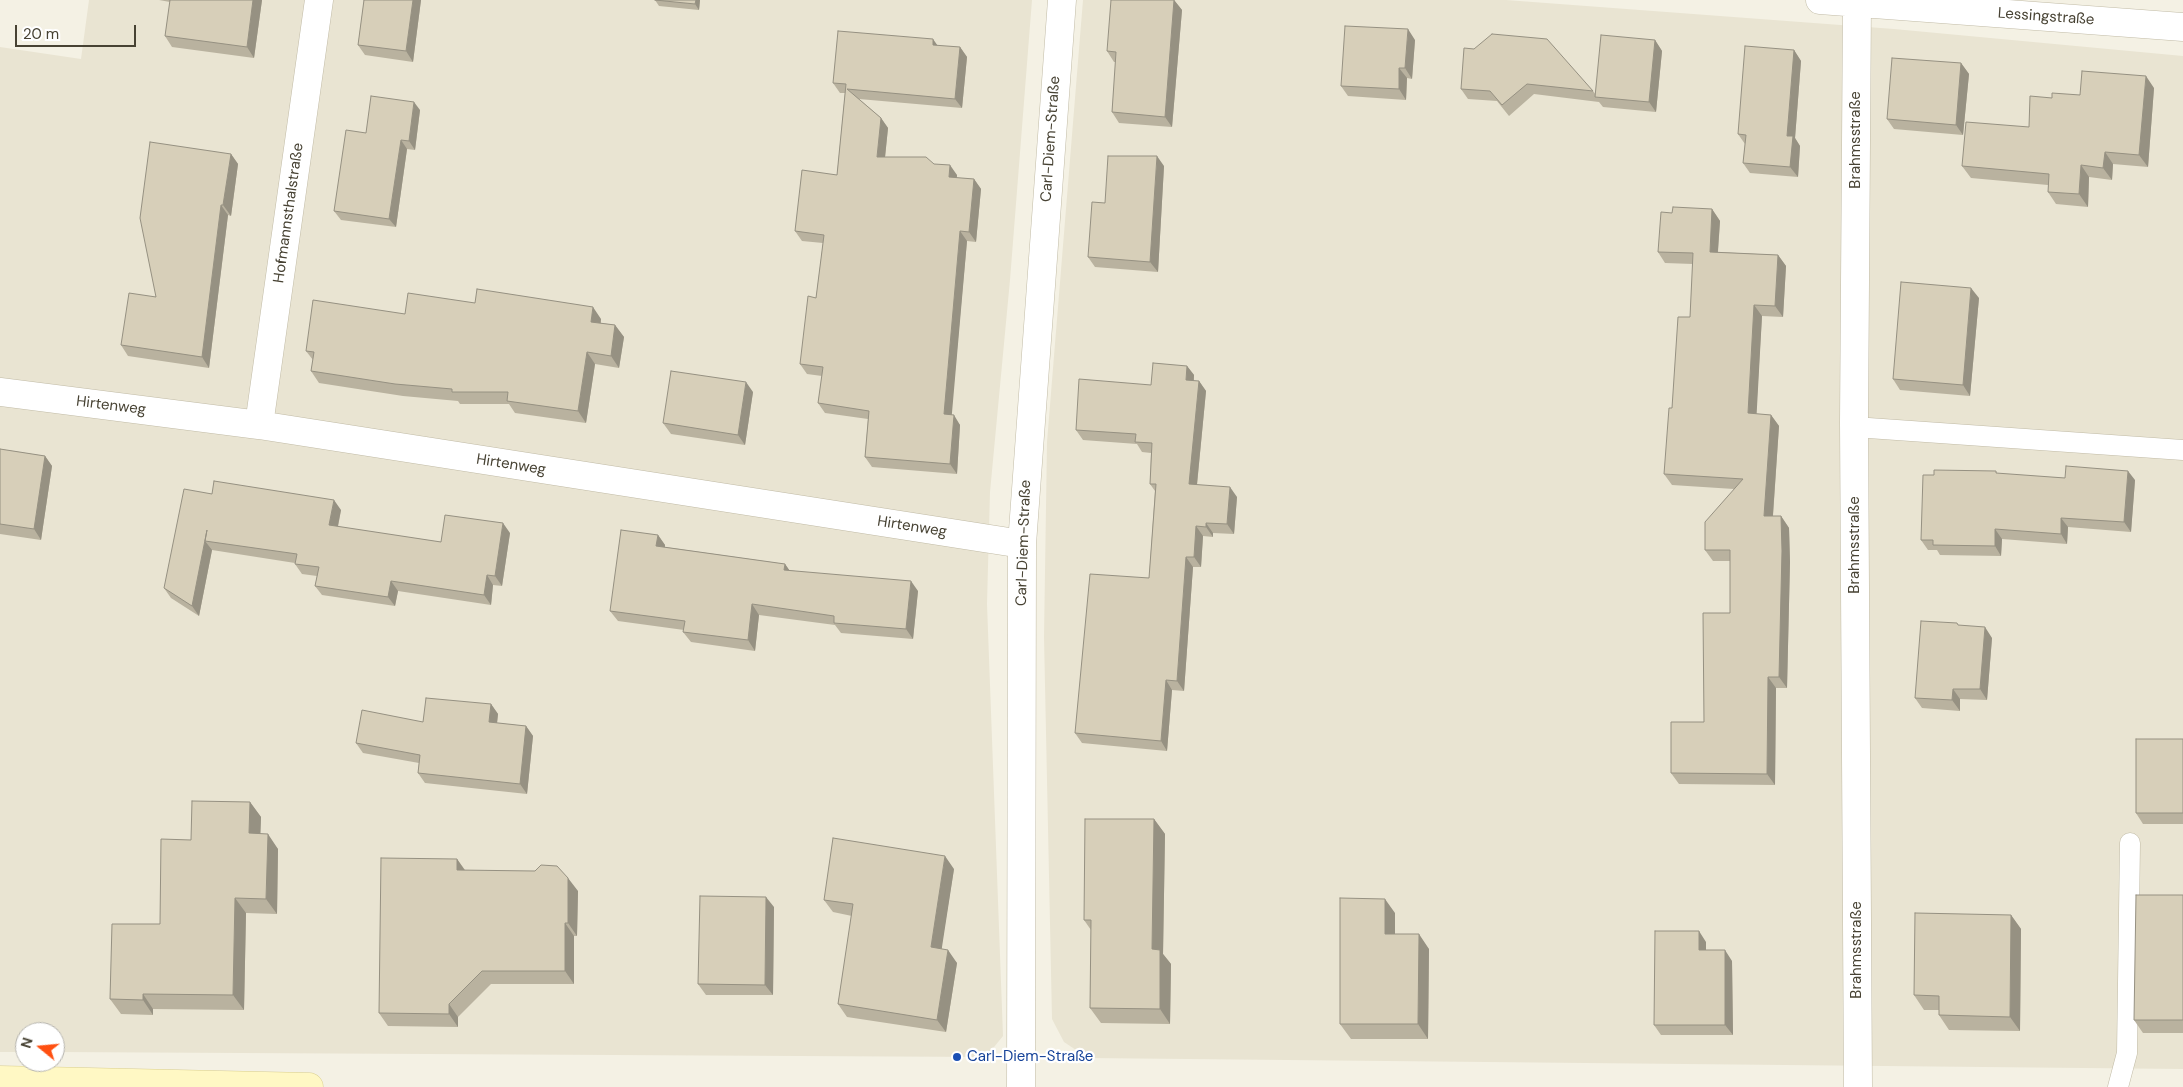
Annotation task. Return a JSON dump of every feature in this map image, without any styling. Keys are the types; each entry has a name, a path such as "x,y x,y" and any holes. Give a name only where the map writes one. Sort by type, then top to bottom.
{"street":[{"name":"Hofmannsthalstraße","path":"260,425 319,0"},
{"name":"Carl-Diem-Straße","path":"1020,1087 1022,544 1062,0"},
{"name":"Lessingstraße","path":"1820,0 2183,27"},
{"name":"Brahmsstraße","path":"1857,3 1854,427 1858,1087"},
{"name":"Hirtenweg","path":"0,392 260,425 1022,544"},
{"path":"0,1080 309,1087"}],"lane":[{"path":"1854,427 2183,450"},
{"path":"2118,1087 2127,1053 2130,843"}],"shaded area":[{"path":"89,0 1032,0 1010,280 990,492 987,604 1003,1036 986,1057 65,1052 65,1022 15,1022 15,1052 0,1052 0,47 81,59"},
{"path":"1083,0 1506,0 1894,29 2183,56 2183,1069 1088,1058 1064,1042 1052,1019 1044,637 1047,442"}],"building":[{"path":"170,0 253,0 247,47 165,36"},
{"path":"364,0 413,0 406,51 358,45"},
{"path":"655,0 696,0 695,4"},
{"path":"1111,0 1174,0 1165,117 1112,112 1116,52 1107,51"},
{"path":"1345,26 1408,29 1405,68 1399,68 1399,89 1341,86"},
{"path":"838,31 933,39 933,45 960,47 955,99 847,89 881,118 877,157 926,157 934,164 950,165 949,177 974,179 969,232 960,231 944,414 954,415 950,464 865,457 869,411 818,403 823,367 800,364 808,296 816,298 824,235 795,231 802,170 837,175 846,84 833,83"},
{"path":"1492,34 1547,39 1593,91 1527,84 1502,105 1490,91 1461,89 1464,48 1474,49"},
{"path":"1601,35 1655,40 1649,102 1595,97"},
{"path":"1745,46 1794,50 1787,136 1793,136 1790,167 1743,163 1746,135 1738,134"},
{"path":"1892,58 1961,63 1956,125 1887,119"},
{"path":"2082,71 2146,76 2139,155 2105,152 2103,168 2081,165 2079,194 2048,192 2049,174 1962,166 1966,122 2029,127 2030,96 2052,98 2052,93 2080,95"},
{"path":"371,96 414,102 409,141 401,140 389,219 334,211 346,130 366,133"},
{"path":"150,142 231,154 223,205 221,205 202,357 121,345 129,293 156,297 140,218"},
{"path":"1108,156 1157,156 1150,262 1088,257 1092,202 1105,203"},
{"path":"1673,207 1712,209 1710,252 1778,255 1775,306 1754,305 1748,413 1771,415 1764,516 1781,516 1779,677 1768,677 1767,774 1671,773 1671,722 1704,722 1703,613 1730,613 1730,550 1705,550 1705,522 1743,479 1664,474 1669,408 1672,408 1678,317 1690,317 1693,253 1658,252 1661,212 1672,213"},
{"path":"1901,282 1971,288 1963,385 1893,379"},
{"path":"477,289 593,307 591,322 615,325 611,356 587,352 578,411 507,401 508,392 452,392 452,389 395,384 311,371 314,352 306,351 313,300 405,314 408,293 475,303"},
{"path":"1153,363 1187,366 1186,380 1199,381 1189,484 1230,487 1227,524 1206,523 1206,527 1196,526 1194,557 1186,557 1177,681 1166,680 1161,741 1075,733 1090,574 1149,578 1156,484 1150,484 1152,443 1135,442 1136,434 1076,430 1079,379 1151,385"},
{"path":"671,371 746,382 738,435 663,423"},
{"path":"0,449 45,456 34,529 0,524"},
{"path":"2066,466 2128,471 2124,522 2061,518 2061,534 1995,529 1995,546 1933,545 1933,540 1921,540 1923,475 1934,475 1934,470 1996,471 1996,473 2065,478"},
{"path":"214,481 334,500 329,525 441,542 445,515 503,523 495,576 487,575 484,595 391,581 388,597 315,586 319,567 295,564 297,554 205,541 207,530 192,606 164,588 184,489 212,494"},
{"path":"621,530 658,535 656,546 785,564 784,570 911,581 906,629 834,623 834,616 752,604 748,640 683,632 685,621 610,611"},
{"path":"1921,621 1985,627 1980,689 1953,689 1952,700 1915,698"},
{"path":"426,698 491,704 489,722 526,726 520,784 418,773 420,755 356,743 362,710 423,722"},
{"path":"2136,739 2183,739 2183,813 2136,813"},
{"path":"192,801 250,802 249,833 268,834 266,899 235,898 233,995 143,994 143,1000 110,999 112,924 160,924 161,839 191,840"},
{"path":"1085,819 1154,819 1152,949 1160,950 1160,1009 1090,1008 1091,920 1084,920"},
{"path":"833,838 945,856 931,947 948,950 937,1020 838,1004 853,904 824,900"},
{"path":"381,858 457,859 457,870 535,871 541,865 557,866 568,878 568,923 565,923 565,971 482,971 449,1004 449,1014 379,1013"},
{"path":"2136,895 2183,895 2183,1020 2134,1020"},
{"path":"700,896 766,897 765,985 698,984"},
{"path":"1340,898 1385,899 1385,934 1419,934 1418,1024 1340,1024"},
{"path":"1915,913 2011,915 2010,1017 1939,1015 1939,996 1914,995"},
{"path":"1655,931 1699,931 1699,950 1725,950 1725,1025 1654,1025"}],"place":[{"name":"Carl-Diem-Straße","path":"957,1057"}]}
